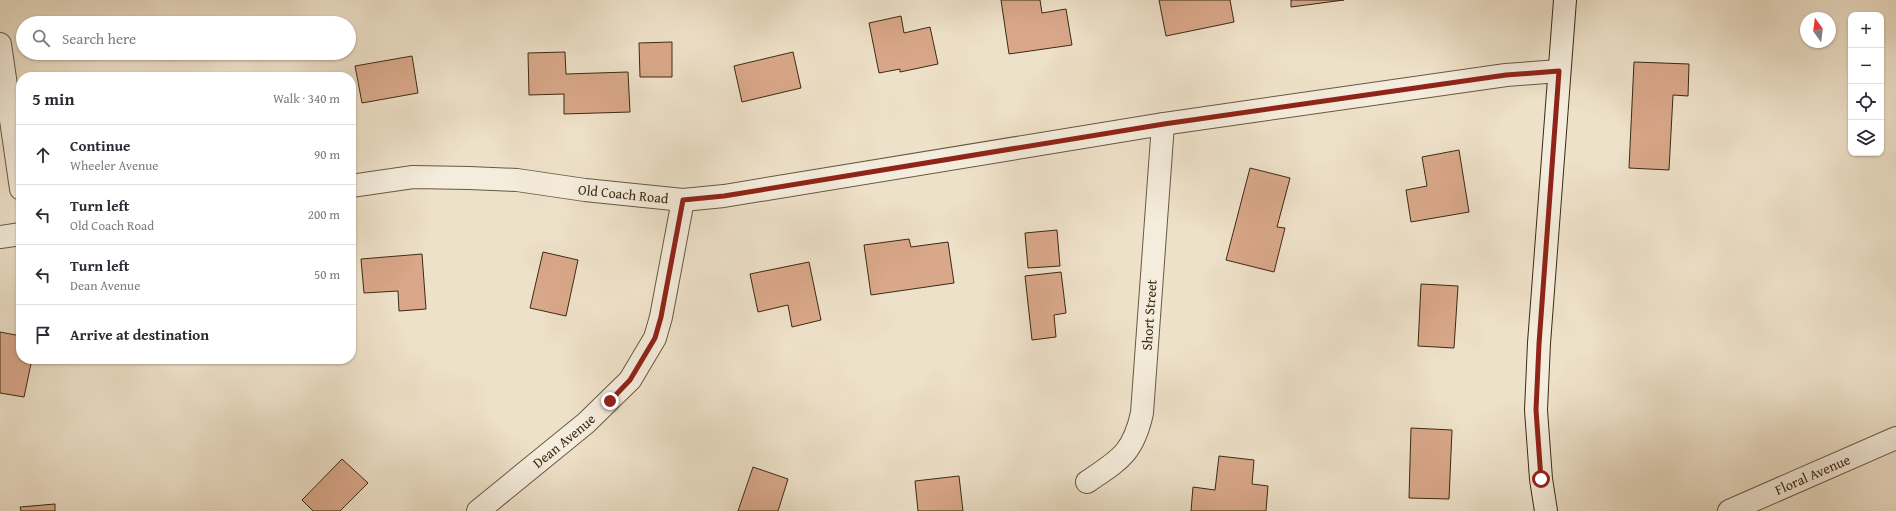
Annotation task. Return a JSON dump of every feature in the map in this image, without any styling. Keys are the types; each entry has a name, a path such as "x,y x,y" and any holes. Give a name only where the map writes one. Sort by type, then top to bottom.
{"street":[{"path":"1546,511 1541,479 1536,410 1539,344 1565,0"},
{"path":"0,44 16,154"},
{"name":"Old Coach Road","path":"356,185 413,177 517,180 585,190 683,200 724,196 1164,124 1506,75 1559,71"},
{"name":"Short Street","path":"1087,482 1122,457 1138,433 1142,413 1164,124"},
{"name":"Dean Avenue","path":"478,511 586,423 630,380 655,338 661,317 683,200"},
{"path":"0,237 16,235"},
{"name":"Floral Avenue","path":"1729,511 1896,438"}],"building":[{"path":"1001,0 1040,0 1042,13 1066,9 1072,45 1009,54"},
{"path":"1159,0 1230,0 1234,22 1166,36"},
{"path":"1291,0 1344,0 1291,7"},
{"path":"901,16 904,33 930,27 938,64 900,72 900,69 879,73 869,23"},
{"path":"672,42 672,77 640,77 639,43"},
{"path":"565,52 566,74 628,72 630,112 564,114 564,94 529,95 528,53"},
{"path":"793,52 801,88 742,102 734,66"},
{"path":"412,56 418,93 362,103 355,66"},
{"path":"1634,62 1689,64 1688,96 1673,95 1669,170 1629,168"},
{"path":"1459,150 1469,212 1411,222 1406,190 1427,186 1422,157"},
{"path":"1250,168 1290,178 1277,227 1285,228 1274,272 1226,260"},
{"path":"1057,230 1060,266 1028,268 1025,233"},
{"path":"909,239 911,247 948,242 954,283 871,295 864,245"},
{"path":"543,252 578,260 566,316 530,308"},
{"path":"422,254 426,309 399,311 398,291 364,293 361,259"},
{"path":"809,262 821,320 792,327 788,305 758,312 750,274"},
{"path":"1061,272 1066,313 1054,315 1056,337 1032,340 1025,276"},
{"path":"1421,284 1458,286 1454,348 1418,346"},
{"path":"0,332 16,335 16,364 31,364 24,397 0,393"},
{"path":"1411,428 1452,430 1449,499 1409,498"},
{"path":"1219,456 1254,460 1252,484 1268,486 1266,511 1191,511 1193,487 1215,490"},
{"path":"342,459 368,483 340,511 313,511 302,500"},
{"path":"753,467 788,479 778,511 738,511"},
{"path":"959,476 963,511 918,511 915,481"},
{"path":"55,504 55,511 21,511 20,507"}],"route":[{"path":"610,401 630,380 646,356 655,338 661,317 683,200 724,196 1164,124 1506,75 1559,71 1539,344 1536,410 1541,479"}]}
